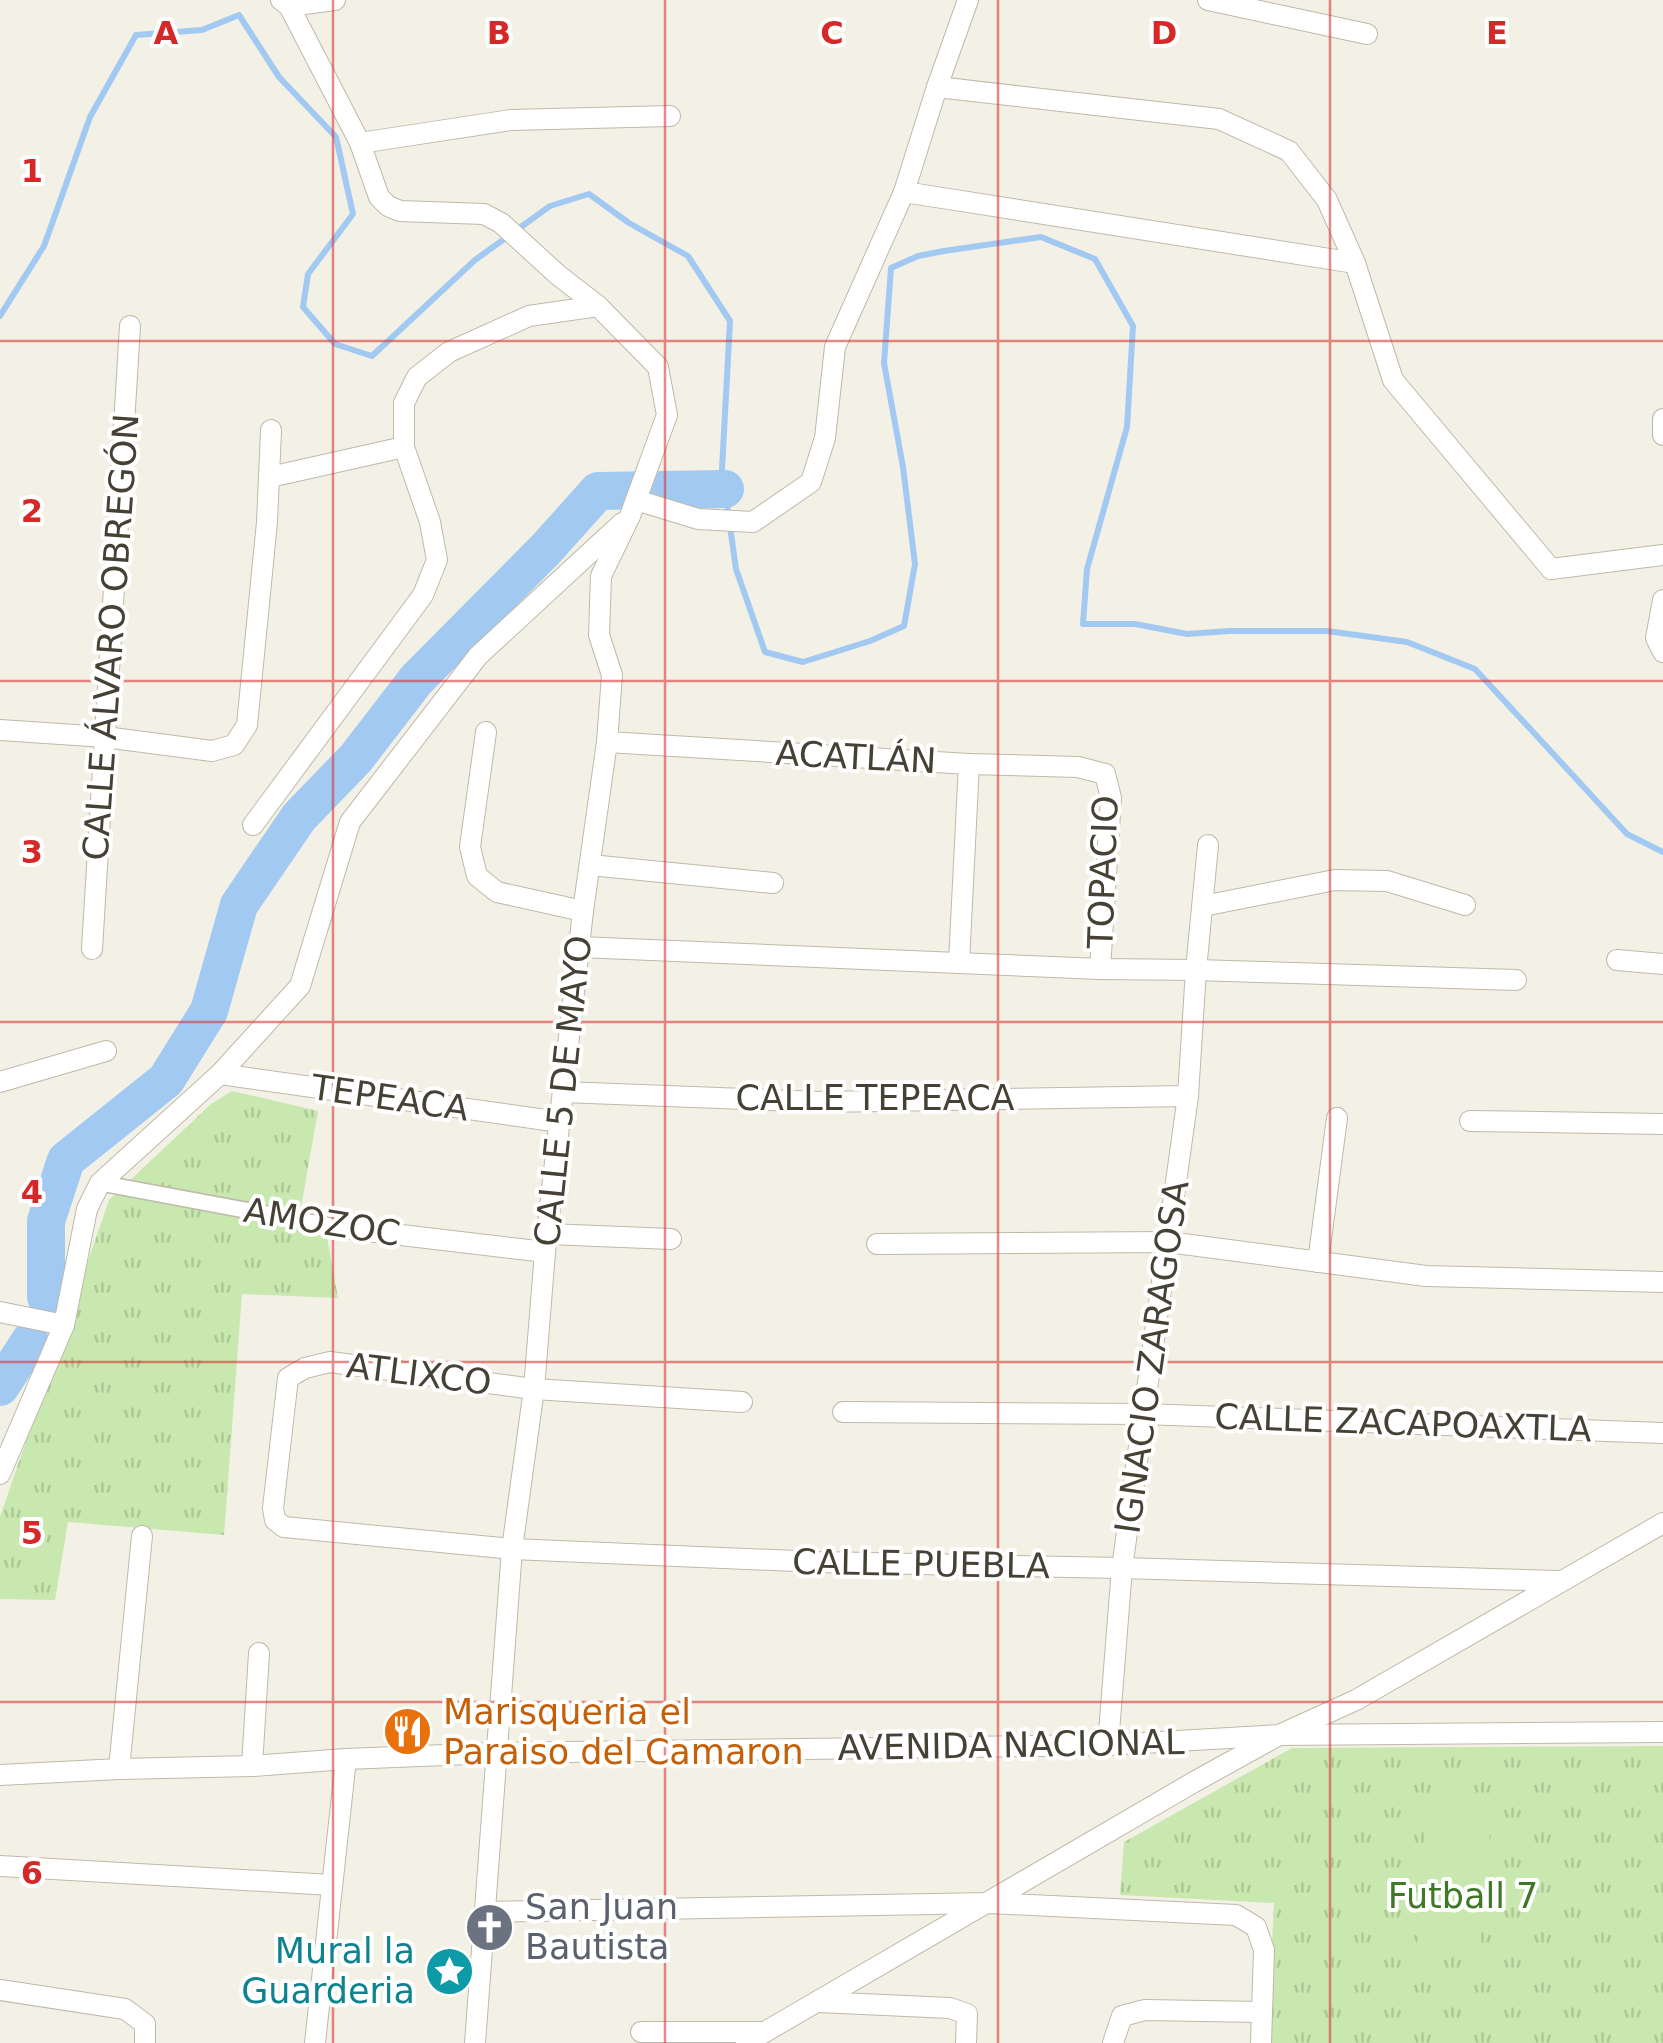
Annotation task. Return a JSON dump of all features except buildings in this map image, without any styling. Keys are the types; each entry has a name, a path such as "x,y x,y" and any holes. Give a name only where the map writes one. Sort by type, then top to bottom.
{"street":[{"path":"335,0 285,3 360,143 511,120 670,116"},
{"path":"0,1474 64,1325 87,1209 100,1183 220,1074 300,986 350,822 478,656 636,499 698,518 753,522 811,482 825,438 835,347 904,192 968,0"},
{"path":"1208,0 1367,34"},
{"path":"937,86 1219,119 1289,151 1327,200 1355,264 1394,380 1551,569 1663,555"},
{"name":"CALLE 5 DE MAYO","path":"360,143 378,197 388,206 400,211 484,214 501,223 558,276 598,306 658,367 667,415 636,499 601,576 599,635 612,675 607,742 583,911 534,1389 512,1550 474,2043"},
{"path":"904,192 1355,264"},
{"path":"253,825 423,596 437,560 430,522 404,447 404,403 417,376 448,352 529,316 598,306"},
{"name":"CALLE ÁLVARO OBREGÓN","path":"92,949 130,326"},
{"path":"1663,419 1663,435"},
{"path":"0,730 212,752 234,745 247,726 271,430"},
{"path":"270,477 404,447"},
{"path":"1662,652 1656,638 1663,600"},
{"path":"486,732 470,847 477,876 497,892 583,911"},
{"name":"ACATLÁN","path":"607,742 969,764 1078,766 1105,774"},
{"path":"959,962 969,764"},
{"name":"TOPACIO","path":"1100,969 1111,798 1105,774"},
{"name":"IGNACIO ZARAGOSA","path":"1108,1745 1122,1568 1188,1096 1208,845"},
{"path":"590,865 773,883"},
{"path":"1203,906 1335,880 1387,881 1465,905"},
{"path":"579,947 1100,969 1516,980"},
{"path":"1617,960 1663,964"},
{"path":"0,1082 106,1051"},
{"name":"TEPEACA","path":"220,1074 560,1122"},
{"name":"CALLE TEPEACA","path":"563,1092 820,1102 1188,1096"},
{"path":"1318,1262 1337,1118"},
{"path":"1470,1120 1663,1124"},
{"name":"AMOZOC","path":"100,1183 342,1228 546,1243 670,1239"},
{"path":"877,1244 1168,1242 1426,1276 1663,1282"},
{"path":"0,1312 64,1325"},
{"name":"ATLIXCO","path":"284,1527 275,1520 273,1508 288,1378 305,1368 330,1362 534,1389 742,1402"},
{"name":"CALLE ZACAPOAXTLA","path":"843,1412 1144,1414 1663,1433"},
{"path":"641,2032 755,2038 1194,1782 1356,1700 1663,1523"},
{"name":"CALLE PUEBLA","path":"284,1527 512,1550 1559,1581"},
{"path":"119,1769 142,1536"},
{"path":"252,1766 260,1654"},
{"name":"AVENIDA NACIONAL","path":"0,1775 495,1754 1108,1745 1279,1736 1663,1732"},
{"path":"316,2043 346,1759"},
{"path":"0,1866 332,1885"},
{"path":"485,1912 990,1903 1236,1915 1256,1927 1264,1950 1261,2043"},
{"path":"0,1990 125,2009 145,2024 145,2043"},
{"path":"816,2002 950,2008 966,2014 966,2043"},
{"path":"1114,2043 1122,2016 1146,2010 1261,2012"}],"green space":[{"path":"232,1091 318,1111 298,1225 326,1232 338,1298 242,1294 224,1535 68,1522 55,1600 0,1599 0,1517 109,1200 211,1104"},
{"name":"Futball 7","path":"1663,1746 1663,2043 1267,2043 1274,1903 1120,1895 1124,1842 1292,1748"},
{"path":"1431,1792 1493,1797 1479,1952 1417,1946"}],"waterway":[{"path":"0,316 44,246 90,117 136,35 202,30 239,15 279,77 336,137 353,214 308,274 303,307 335,344 372,356 475,260 550,206 589,194 629,223 688,256 730,321 722,469 736,569 765,652 803,662 904,626 915,564 884,363 891,268 918,256 1041,237 1095,259 1133,326 1127,427 1087,569 1083,624 1135,624 1187,634 1327,631 1407,642 1475,669 1627,834 1663,852"},
{"path":"46,1297 46,1221 66,1160 166,1080 209,1011 239,905 299,817 356,758 416,680 598,491 725,489"},
{"path":"0,1387 30,1341"}],"place":[{"name":"Marisqueria el Paraiso del Camaron","path":"408,1732"},
{"name":"San Juan Bautista","path":"490,1927"},
{"name":"Mural la Guarderia","path":"450,1971"}]}
